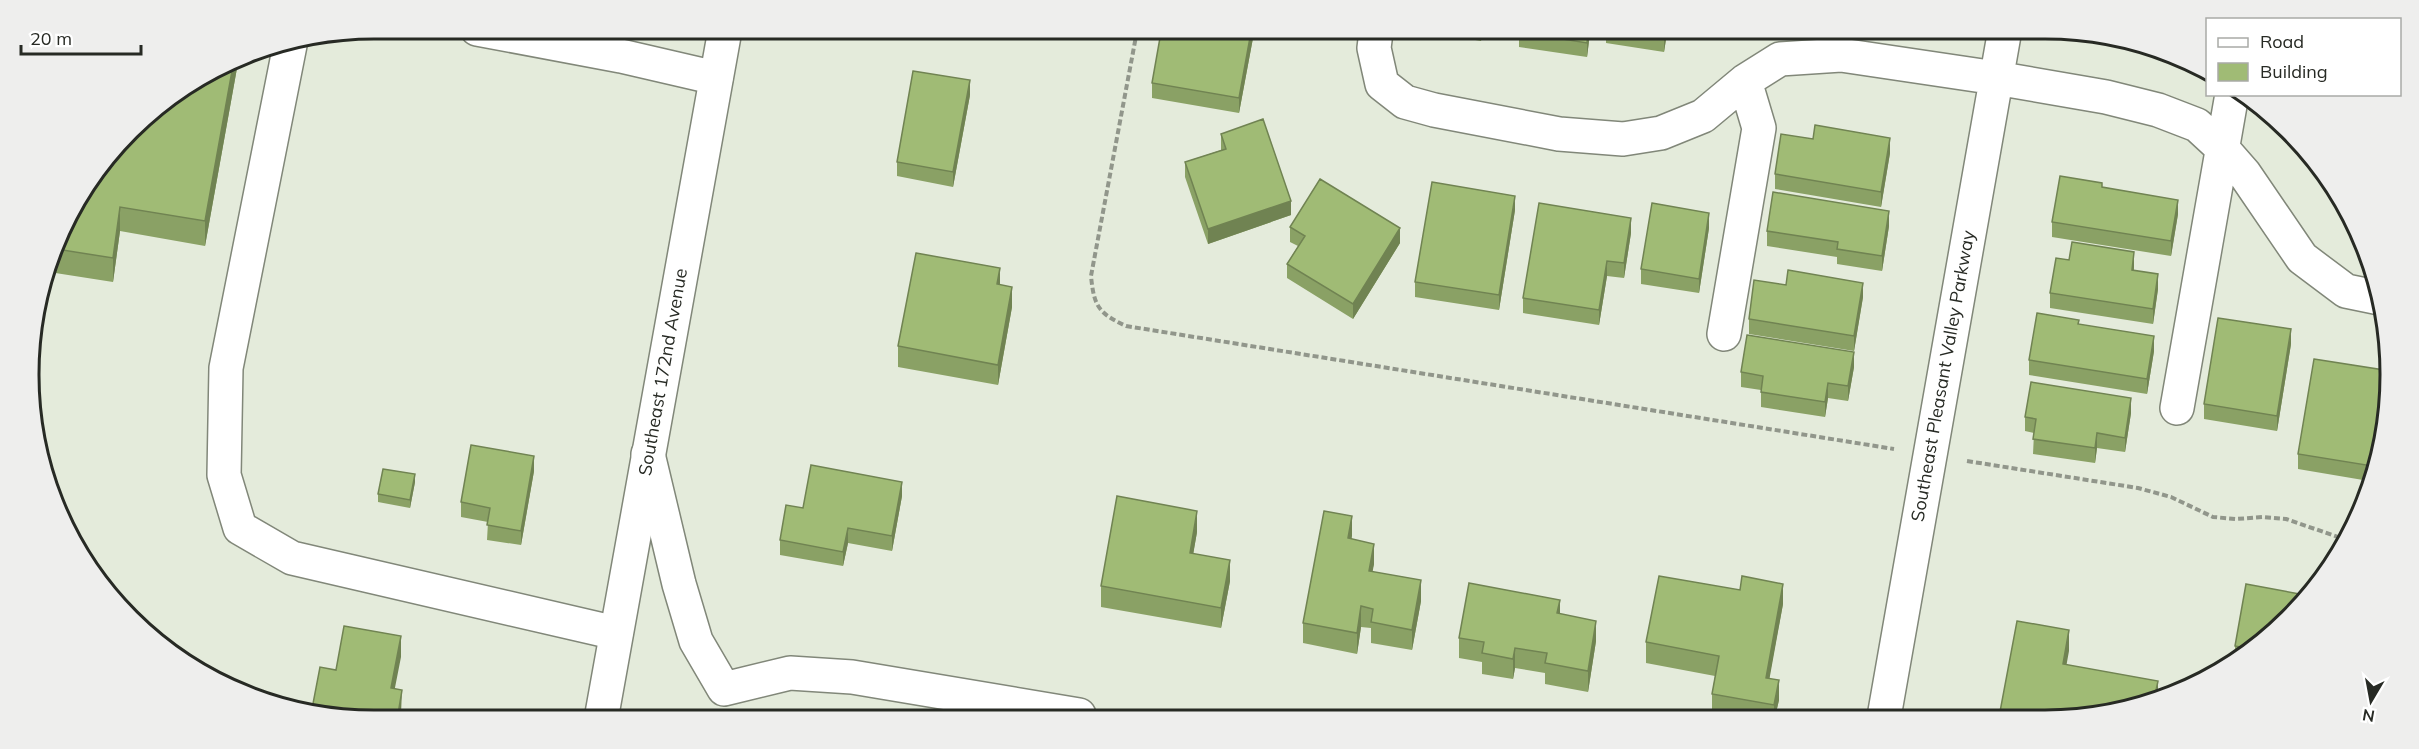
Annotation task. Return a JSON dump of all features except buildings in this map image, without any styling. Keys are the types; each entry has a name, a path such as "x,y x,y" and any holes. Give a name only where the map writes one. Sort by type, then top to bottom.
{"street":[{"path":"530,39 621,56 716,78"},
{"name":"Southeast 172nd Avenue","path":"603,710 723,39"},
{"path":"1375,39 1374,48 1382,84 1405,102 1434,110 1559,134 1623,140 1661,134 1703,116 1745,81 1776,46 1996,78 2106,97 2158,110 2197,125 2223,149 2244,173 2302,258 2346,291 2371,296"},
{"name":"Southeast Pleasant Valley Parkway","path":"1885,710 1928,454 2003,39"},
{"path":"289,50 226,368 224,476 240,528 292,558 616,633"},
{"path":"1724,334 1759,128 1745,81"},
{"path":"2177,408 2232,96"},
{"path":"648,454 678,584 696,641 724,689 790,673 852,677 1044,710"}],"path":[{"path":"1136,39 1091,276 1094,300 1105,316 1126,326 2138,488 2170,497 2213,517 2286,519 2338,537"}]}
